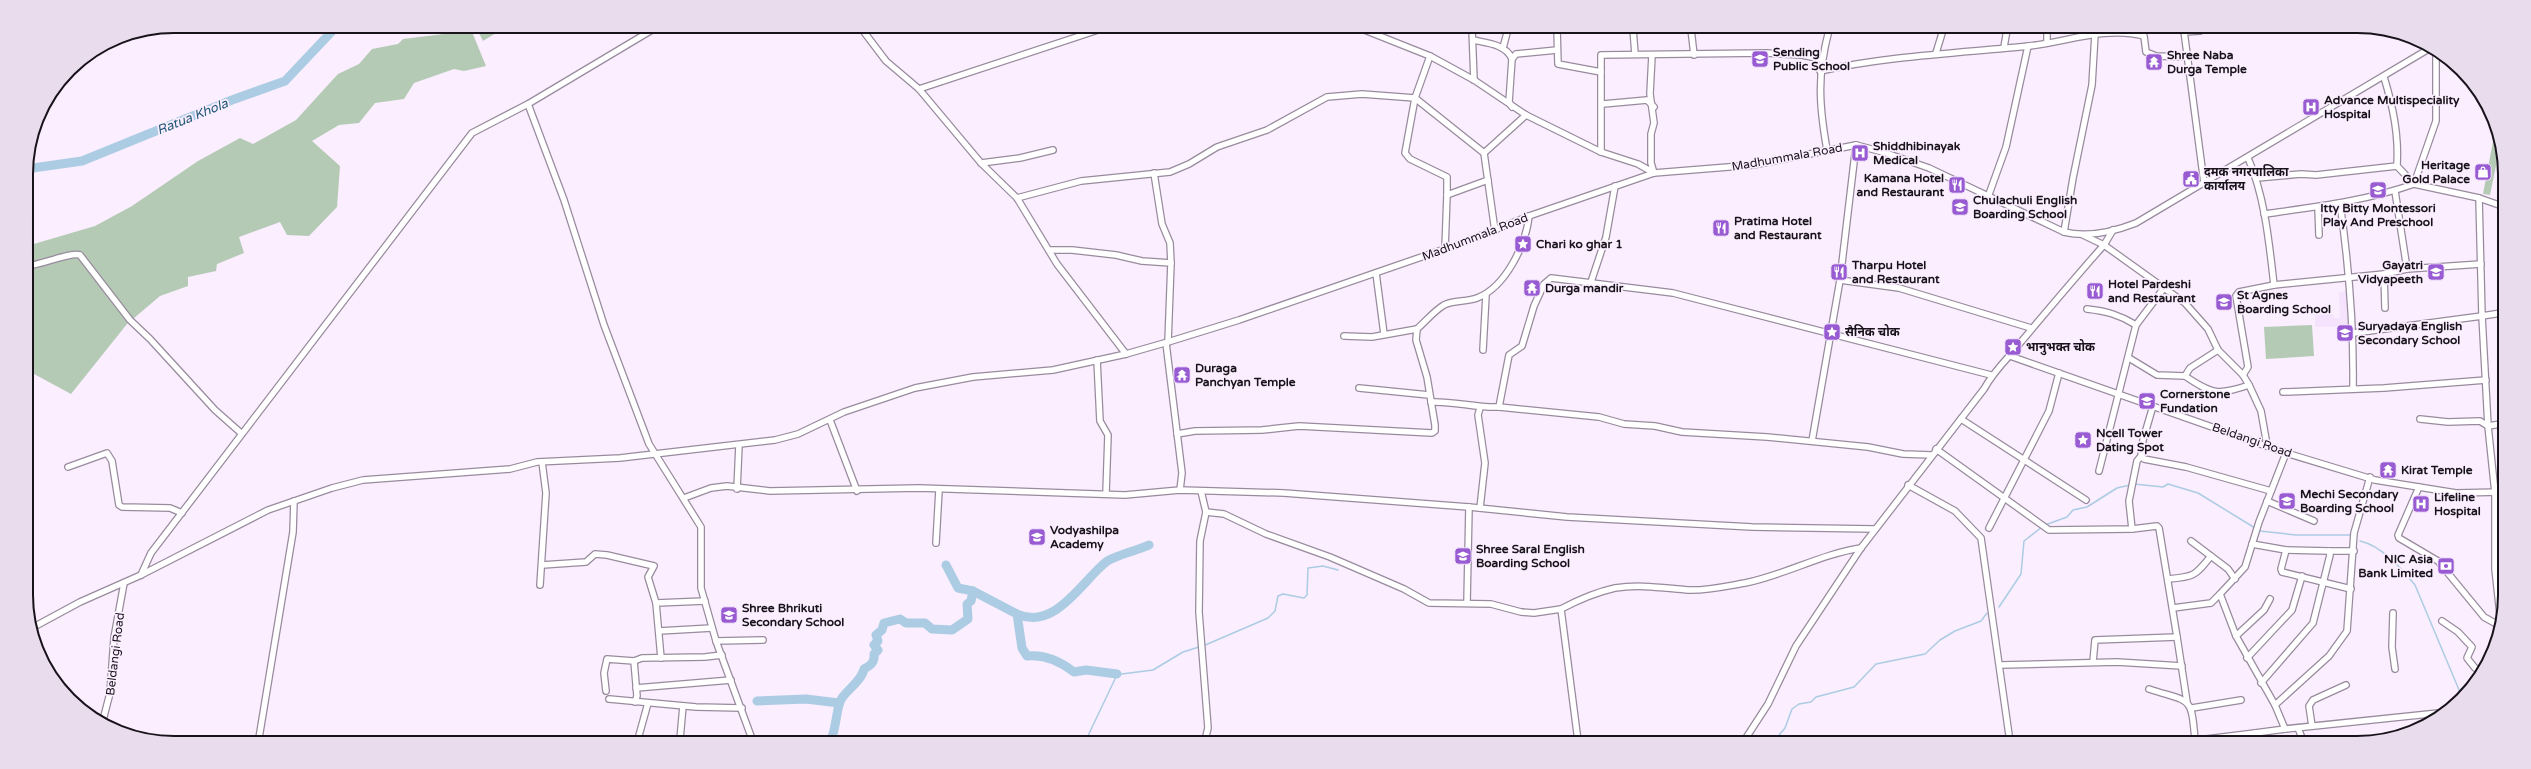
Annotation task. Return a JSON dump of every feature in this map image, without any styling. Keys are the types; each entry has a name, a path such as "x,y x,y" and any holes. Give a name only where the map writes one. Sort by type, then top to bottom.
{"street":[{"path":"141,575 151,553 472,133 528,104 647,33"},
{"path":"865,33 886,61 919,89 981,163 1017,198 1057,264 1126,354"},
{"path":"919,89 1089,33"},
{"path":"1372,33 1430,56 1474,80 1512,107 1601,152 1638,164 1654,173"},
{"path":"1472,33 1474,80"},
{"path":"1503,48 1507,33"},
{"path":"1557,33 1557,62 1561,66 1601,72"},
{"path":"1633,33 1635,54"},
{"path":"1691,33 1694,55"},
{"path":"1827,150 1820,100 1820,72 1821,60 1828,33"},
{"path":"1936,53 1942,33"},
{"path":"2004,48 2006,33"},
{"path":"2047,33 2047,43"},
{"path":"1820,72 1857,63 1936,53 2028,46 2095,34 2131,33 2144,36 2146,52 2151,54 2186,57"},
{"path":"2184,33 2186,57 2204,183"},
{"path":"2064,232 2073,178 2092,85 2095,34"},
{"path":"1473,40 1503,48 1510,53 1512,59 1509,102 1512,107"},
{"path":"1988,197 2006,147 2028,46"},
{"path":"1512,59 1516,54 1558,50"},
{"name":"Madhummala Road","path":"37,625 80,602 141,575 268,510 332,488 363,480 510,469 542,462 657,454 739,445 798,434 844,412 915,388 973,377 1052,370 1126,354 1167,342 1376,273 1495,231 1529,216 1654,173 1753,165 1856,145 1883,152 1928,168 2064,232 2083,235 2113,230 2136,223 2248,158 2426,51"},
{"path":"1601,152 1603,104 1601,55 1766,53 1802,55 1821,60"},
{"path":"1652,55 1650,94 1654,107 1654,123 1650,150 1654,173"},
{"path":"2414,184 2436,121 2432,55"},
{"path":"1430,56 1415,98 1405,152 1410,159 1447,177 1445,249"},
{"path":"2384,77 2393,106 2398,141 2397,166 2414,184"},
{"path":"1017,198 1081,181 1170,172 1189,164 1217,147 1267,130 1327,97 1362,94 1415,98 1484,153 1495,231"},
{"path":"1603,104 1647,100 1654,107"},
{"path":"528,104 564,200 619,368 649,444 657,454 701,527 701,588 716,641 742,708 751,736"},
{"path":"1484,153 1526,114"},
{"path":"1812,441 1840,280 1856,145"},
{"path":"981,163 1020,158 1053,150"},
{"path":"2248,158 2257,178 2264,214 2274,285"},
{"path":"2257,178 2301,174 2316,175 2397,166"},
{"path":"1154,173 1162,224 1170,243 1171,263 1167,342 1182,473 1180,490"},
{"path":"1447,195 1488,180"},
{"path":"2264,214 2340,203 2395,191 2414,184 2482,199 2498,205"},
{"path":"1591,282 1606,237 1616,186"},
{"path":"2395,191 2407,269"},
{"path":"2482,199 2482,316 2488,426 2498,493 2495,569 2498,582"},
{"path":"2340,203 2350,277 2354,333 2353,388"},
{"path":"2318,207 2319,235"},
{"path":"1344,336 1372,337 1417,330 1446,304 1476,299 1486,295 1502,278 1514,262 1527,236 1529,216"},
{"path":"1747,736 1768,704 1796,646 1861,548 1908,485 1984,389 1991,375 2010,356 2031,328 2104,244 2113,230"},
{"path":"2083,235 2104,244 2186,303 2208,329 2218,350 2243,375 2249,385 2261,411 2267,445"},
{"path":"1049,250 1072,250 1116,255 1142,261 1171,263"},
{"path":"33,265 42,264 69,254 80,255 130,320 150,338 215,410 242,433"},
{"path":"2243,375 2248,366 2236,296 2239,292 2274,285 2384,274 2407,269 2481,264"},
{"path":"1376,273 1384,334"},
{"path":"2384,274 2385,308"},
{"path":"1499,407 1509,355 1522,346 1526,327 1544,284 1551,278 1673,293 1832,332 1991,375"},
{"path":"1840,280 1899,288 2031,328"},
{"path":"2099,472 2129,358 2136,325 2164,288"},
{"path":"1483,350 1486,295"},
{"path":"2087,309 2112,313 2136,325"},
{"path":"2354,333 2498,314"},
{"path":"1177,434 1195,431 1262,430 1299,426 1432,433 1436,425 1429,395 1427,377 1416,340 1417,330"},
{"path":"2185,376 2190,368 2218,350"},
{"name":"Beldangi Road","path":"2010,356 2267,445 2286,453 2370,478 2456,493 2498,493"},
{"path":"2129,358 2157,375 2185,376 2211,391 2223,393 2249,385"},
{"path":"1097,360 1100,421 1108,436 1106,493"},
{"path":"1989,528 2050,411 2060,373"},
{"path":"2283,392 2353,388 2384,388 2486,380"},
{"path":"1359,388 1429,395"},
{"path":"1431,402 1451,401 1480,408 1499,407 1599,417 1624,424 1655,426 1682,432 1812,441 1868,447 1903,454 1932,455"},
{"path":"2132,529 2129,501 2131,485 2137,462 2141,456 2143,440 2153,406"},
{"path":"1480,408 1478,415 1485,463 1480,508"},
{"path":"1961,419 2086,500"},
{"path":"2420,419 2448,422 2480,421 2488,426 2498,424"},
{"path":"830,420 857,491"},
{"path":"738,489 739,445"},
{"path":"1936,449 2041,522 2050,530 2132,529 2157,526 2159,528 2187,702"},
{"path":"68,467 107,453 112,461 119,505 122,507 170,508 182,513"},
{"path":"2173,608 2210,603 2245,567 2270,491 2286,453"},
{"path":"2141,456 2144,459 2186,467 2270,491"},
{"path":"540,585 546,492 542,462"},
{"path":"2275,706 2329,656 2347,631 2354,551 2354,533 2370,478"},
{"path":"1908,485 1955,511 1981,538 2009,736"},
{"path":"684,498 711,488 727,486 738,489 857,491 919,488 939,490 1106,493 1125,495 1180,490 1284,493 1469,507 1567,517 1686,524 1875,529"},
{"path":"2419,487 2398,535 2399,538 2438,561 2484,617 2495,623"},
{"path":"936,543 939,490"},
{"path":"1201,491 1206,512 1200,541 1199,575 1200,629 1208,728 1206,736"},
{"path":"259,736 293,532 294,501"},
{"path":"2267,501 2314,521"},
{"path":"1467,604 1469,507"},
{"path":"1206,512 1224,514 1266,534 1330,557 1404,589 1429,603 1491,604 1521,612 1562,609 1580,600 1615,588 1656,585 1689,590 1746,582 1805,565 1835,552 1861,548"},
{"path":"2191,541 2228,569 2235,579"},
{"path":"2252,544 2286,550 2354,551"},
{"path":"2286,550 2281,569 2282,572 2351,589"},
{"path":"2261,684 2313,623 2324,582 2329,551"},
{"path":"542,565 586,562 595,554 607,555 654,566 648,577 656,603 661,658"},
{"path":"2168,579 2184,578 2197,574 2211,556"},
{"path":"2247,658 2292,610 2302,576"},
{"name":"Beldangi Road","path":"104,717 110,693 114,638 124,583"},
{"path":"2220,594 2236,636 2261,684 2275,706 2285,729"},
{"path":"2236,636 2264,610 2270,599"},
{"path":"656,603 705,601"},
{"path":"1562,609 1577,736"},
{"path":"2393,613 2395,669"},
{"path":"2442,620 2464,638 2472,647 2468,658 2477,669"},
{"path":"659,631 712,628"},
{"path":"2093,662 2095,640 2177,638"},
{"path":"716,641 763,640"},
{"path":"606,691 604,673 607,659 634,661 642,658 722,655"},
{"path":"634,661 636,688 635,702"},
{"path":"2000,665 2093,662 2182,666"},
{"path":"636,688 731,680"},
{"path":"2312,726 2309,706 2313,700 2346,685"},
{"path":"2149,689 2187,702 2192,708 2195,736"},
{"path":"609,699 683,706 742,708"},
{"path":"2192,708 2242,700"},
{"path":"639,736 648,703"},
{"path":"680,736 683,706"},
{"path":"2230,736 2312,726 2431,715"},
{"path":"2298,728 2301,736"}],"shaded area":[{"path":"2348,291 2350,326 2315,327 2315,315 2333,314 2334,318 2340,318 2339,292"}],"green space":[{"path":"452,33 472,33 486,66 464,71 454,69 414,83 404,99 375,103 359,123 339,125 312,141 340,166 337,207 309,236 287,235 280,222 239,237 244,253 217,264 216,271 188,277 188,286 160,296 127,324 71,394 33,374 33,244 95,226 132,206 198,161 240,138 253,144 296,120 338,74 359,64 372,49 398,44 403,39"},
{"path":"479,33 496,33 483,41"},
{"path":"2493,139 2497,159 2490,195 2483,194"},
{"path":"2312,325 2314,356 2266,359 2264,327"}],"waterway":[{"name":"Ratua Khola","path":"33,168 82,161 232,100 285,81 330,33"},
{"path":"2134,484 2163,487 2168,484 2198,493 2255,528"},
{"path":"2045,525 2067,517 2073,510 2087,507 2117,488 2130,485"},
{"path":"1999,607 2021,574 2024,541 2042,527"},
{"path":"2260,531 2296,535 2351,535"},
{"path":"2360,541 2376,548 2390,558 2415,585 2460,692"},
{"path":"1017,614 1031,617 1044,616 1056,610 1067,602 1106,562 1149,545"},
{"path":"946,565 958,588 973,591 1017,614 1022,648 1027,656 1040,656 1052,659 1074,672 1086,670 1117,674"},
{"path":"1203,646 1268,618 1275,611 1278,596 1283,594 1304,598 1307,595 1308,568 1323,566 1338,570"},
{"path":"832,736 840,702 861,677 864,669 871,665 874,654 878,650 874,645 878,641 876,635 882,630 884,623 900,619 906,623 925,623 932,629 952,630 968,619 967,604 971,601 973,591"},
{"path":"1778,736 1785,728 1792,709 1799,704 1811,702 1816,697 1854,687 1876,664 1925,654 1940,640 1955,631 1981,621 1987,613"},
{"path":"1088,736 1115,679 1114,675 1153,670 1183,652 1199,647"},
{"path":"757,701 806,699 839,703"}],"place":[{"name":"Sending Public School","path":"1760,59"},
{"name":"Shree Naba Durga Temple","path":"2154,62"},
{"name":"Advance Multispeciality Hospital","path":"2311,107"},
{"name":"Shiddhibinayak Medical","path":"1860,153"},
{"name":"Heritage Gold Palace","path":"2483,172"},
{"name":"दमक नगरपालिका कार्यालय","path":"2191,179"},
{"name":"Kamana Hotel and Restaurant","path":"1957,185"},
{"name":"Itty Bitty Montessori Play And Preschool","path":"2378,190"},
{"name":"Chulachuli English Boarding School","path":"1960,207"},
{"name":"Pratima Hotel and Restaurant","path":"1721,228"},
{"name":"Chari ko ghar 1","path":"1523,244"},
{"name":"Tharpu Hotel and Restaurant","path":"1839,272"},
{"name":"Gayatri Vidyapeeth","path":"2436,272"},
{"name":"Durga mandir","path":"1532,288"},
{"name":"Hotel Pardeshi and Restaurant","path":"2095,291"},
{"name":"St Agnes Boarding School","path":"2224,302"},
{"name":"सैनिक चोक","path":"1832,332"},
{"name":"Suryadaya English Secondary School","path":"2345,333"},
{"name":"भानुभक्त चोक","path":"2013,347"},
{"name":"Duraga Panchyan Temple","path":"1182,375"},
{"name":"Cornerstone Fundation","path":"2147,401"},
{"name":"Ncell Tower Dating Spot","path":"2083,440"},
{"name":"Kirat Temple","path":"2388,470"},
{"name":"Mechi Secondary Boarding School","path":"2287,501"},
{"name":"Lifeline Hospital","path":"2421,504"},
{"name":"Vodyashilpa Academy","path":"1037,537"},
{"name":"Shree Saral English Boarding School","path":"1463,556"},
{"name":"NIC Asia Bank Limited","path":"2446,566"},
{"name":"Shree Bhrikuti Secondary School","path":"729,615"}]}
